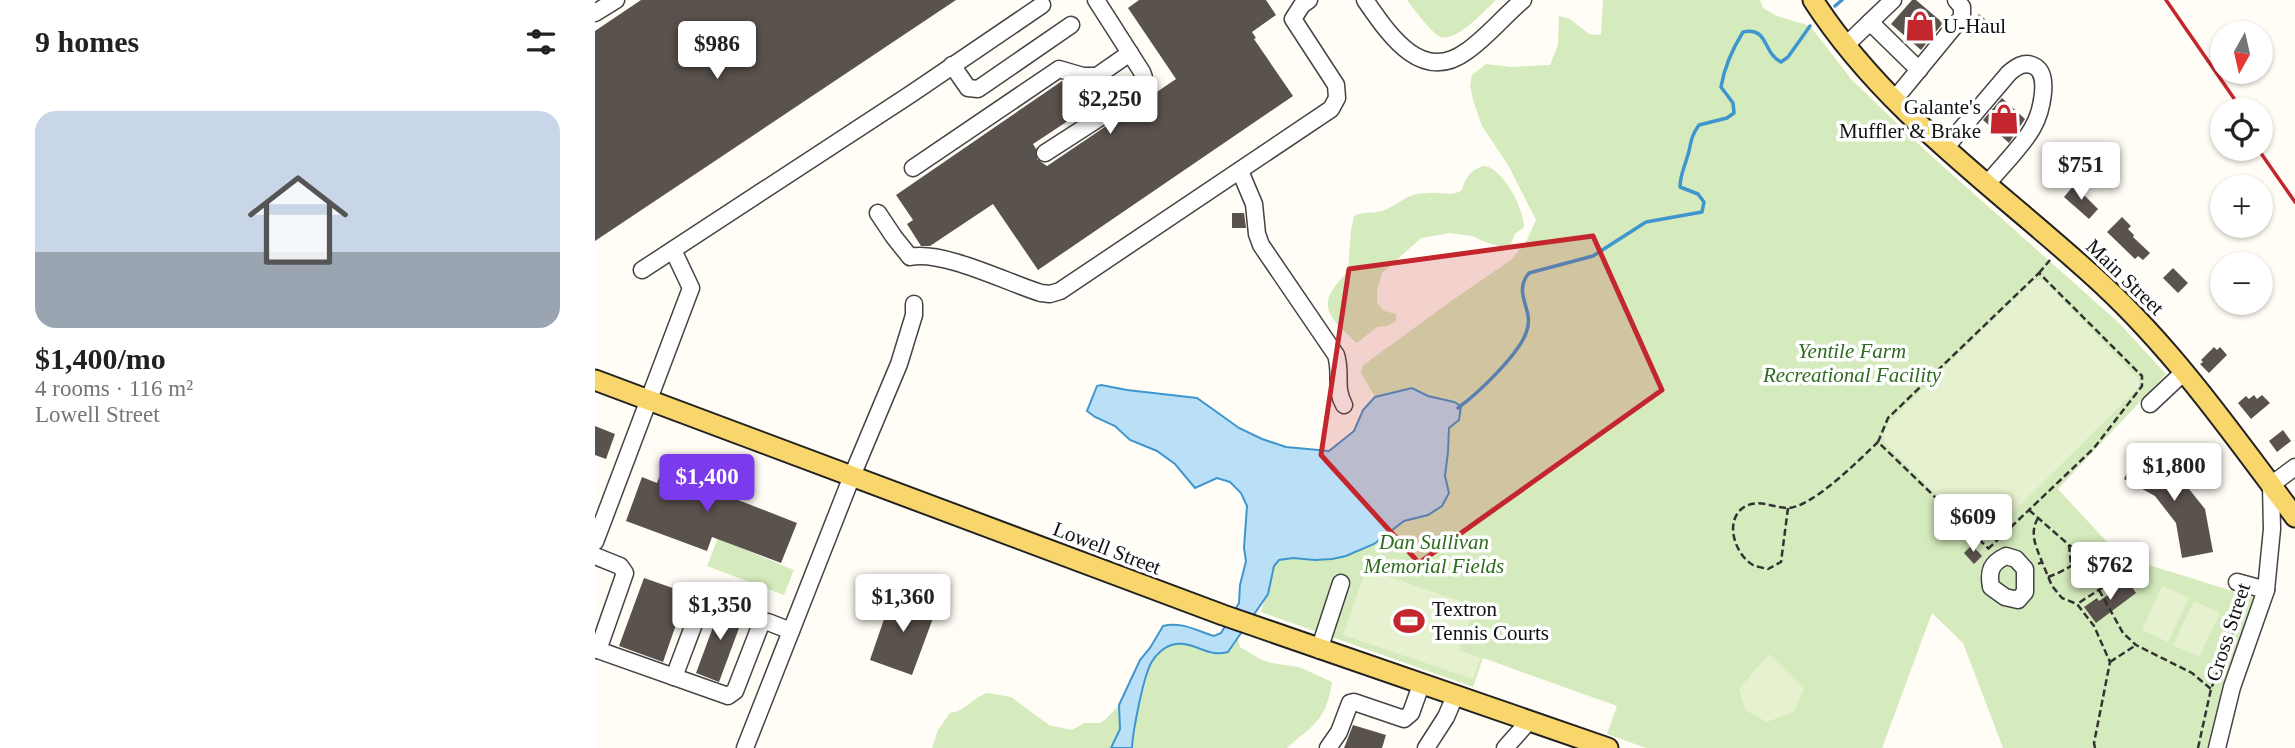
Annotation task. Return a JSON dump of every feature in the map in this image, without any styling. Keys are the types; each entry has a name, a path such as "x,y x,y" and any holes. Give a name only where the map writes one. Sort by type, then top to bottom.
{"main road":[{"name":"Main Street","path":"1813,0 1846,45 1894,100 2105,287 2148,331 2184,372 2295,517"},
{"name":"Lowell Street","path":"595,380 1255,627 1608,748"}],"street":[{"path":"595,13 616,0"},
{"path":"1045,153 1140,91 1144,83 1143,75 1096,0"},
{"path":"878,213 910,257 961,264 1036,292 1050,293 1064,289 1328,112 1336,102 1336,85 1293,19 1302,5 1309,0"},
{"path":"1365,0 1406,51 1419,58 1438,62 1451,60 1468,51 1523,0"},
{"path":"1846,45 1893,0"},
{"path":"1894,100 1962,17 1962,7 1956,0"},
{"path":"642,270 1042,5"},
{"path":"1870,22 1919,69"},
{"path":"952,65 968,88 978,89 1071,25"},
{"path":"913,168 1059,69 1083,76 1097,76 1130,53"},
{"path":"1946,147 2009,73 2028,63 2037,67 2043,76 2044,89 2033,127 1988,183"},
{"path":"1240,171 1254,204 1261,245 1336,355 1339,369 1338,390 1344,405"},
{"path":"595,542 691,288 673,250"},
{"path":"745,748 899,364 914,315 914,304"},
{"path":"2150,404 2184,372"},
{"path":"2271,485 2295,467"},
{"name":"Cross Street","path":"2217,748 2232,687 2266,590 2272,529 2271,485"},
{"path":"595,556 620,566 625,573 596,649 730,696 735,691 761,624 769,623 791,631"},
{"path":"2238,582 2266,590"},
{"path":"1319,650 1341,583"},
{"path":"674,677 703,600"},
{"path":"1328,748 1339,732 1350,703 1404,719 1411,713 1421,685"},
{"path":"1426,748 1446,717 1455,696"},
{"path":"1505,748 1529,721"}],"path":[{"path":"1789,508 1781,562 1768,569 1753,565 1741,552 1733,536 1734,521 1744,507 1758,503 1789,508 1835,483 1878,442 1888,418 2039,273 2142,376 2142,386 2094,449 1988,549 1878,442"},
{"path":"2029,510 2069,545 2095,559 2105,572 2105,586 2077,604"},
{"path":"2038,518 2033,526 2032,537 2048,577 2062,598 2077,604 2094,626 2110,662 2095,748"},
{"path":"2069,545 2071,565"},
{"path":"2048,577 2063,572 2089,556"},
{"path":"2025,569 2042,562"},
{"path":"2099,590 2123,633 2136,645 2192,673 2211,689"},
{"path":"2198,748 2211,689 2237,622"},
{"path":"2110,662 2136,645"}],"highlighted area":[{"path":"1593,236 1662,390 1419,563 1321,455 1349,269"}],"green space":[{"path":"1407,0 1496,0 1463,30 1455,35 1441,37 1433,32"},
{"name":"Yentile Farm Recreational Facility","path":"1603,0 1760,0 1763,8 1777,16 1810,26 1852,80 1928,153 2118,322 2166,374 2058,489 2120,556 2255,598 2222,687 2210,748 2003,748 1963,643 1932,613 1882,748 1646,748 1607,734 1617,706 1483,658 1473,687 1261,612 1288,512 1454,402 1428,396 1412,388 1375,397 1361,373 1362,366 1511,260 1526,242 1536,220 1508,165 1482,126 1470,86 1472,75 1486,64 1511,67 1550,65 1558,45 1559,16 1570,19 1589,34 1601,35"},
{"path":"1485,166 1499,174 1512,191 1521,211 1524,227 1515,234 1508,249 1472,236 1450,233 1421,238 1382,273 1377,303 1384,311 1396,314 1396,321 1377,327 1357,343 1332,317 1328,301 1337,283 1348,272 1354,216 1382,211 1421,193 1458,192 1462,190 1470,174"},
{"path":"2035,280 2043,280 2139,379 2139,387 1987,538 1980,538 1884,442 1884,434 1890,421"},
{"path":"730,507 729,543 794,570 784,595 707,566"},
{"name":"Textron Tennis Courts","path":"1366,569 1474,606 1459,650 1481,658 1473,679 1343,635"},
{"path":"2162,586 2189,598 2168,642 2142,630"},
{"path":"2194,601 2220,613 2199,657 2173,645"},
{"path":"1238,639 1240,647 1260,659 1299,667 1332,682 1326,705 1318,720 1287,748 1133,748 1137,714 1151,663 1162,650 1173,644 1198,647 1211,654 1228,652"},
{"path":"1769,654 1804,689 1794,711 1767,722 1745,710 1739,689"},
{"path":"988,693 1011,697 1049,725 1072,730 1084,723 1100,723 1119,705 1120,729 1111,748 932,748 938,730 950,713 961,710"}],"water":[{"path":"1097,386 1197,398 1239,428 1262,439 1286,447 1329,451 1354,431 1363,410 1375,397 1412,388 1461,406 1459,420 1449,428 1445,476 1449,493 1442,506 1428,515 1404,521 1374,544 1346,556 1332,559 1279,560 1274,566 1268,594 1228,652 1214,653 1190,645 1176,644 1165,648 1156,656 1151,663 1142,692 1132,748 1111,748 1120,729 1119,705 1140,660 1163,626 1183,626 1214,636 1221,633 1239,603 1246,561 1244,548 1247,506 1241,493 1230,482 1217,478 1195,488 1175,464 1157,451 1130,440 1115,426 1087,411"}],"building":[{"path":"641,0 956,0 595,241 595,31"},
{"path":"1139,0 1266,0 1276,15 1252,32 1293,96 1038,270 993,204 930,246 921,246 907,224 913,220 896,195 1062,81 1083,111 1033,144 1037,159 1047,166 1176,79 1128,8"},
{"name":"U-Haul","path":"1912,0 1916,0 1943,23 1921,50 1891,24"},
{"path":"1979,14 1986,20 1971,37 1964,31"},
{"name":"Galante's Muffler & Brake","path":"2002,98 2025,119 2009,143 1983,120"},
{"path":"2074,185 2098,209 2089,219 2064,197"},
{"path":"1232,213 1244,213 1246,228 1232,228"},
{"path":"2122,217 2131,226 2128,229 2133,237 2150,253 2143,260 2138,256 2135,259 2107,232"},
{"path":"2173,268 2188,283 2178,293 2163,278"},
{"path":"2214,347 2217,350 2220,347 2227,355 2209,373 2200,364"},
{"path":"2254,395 2257,399 2262,395 2270,403 2251,419 2238,403 2246,396 2249,399"},
{"path":"595,426 615,434 606,459 595,455"},
{"path":"2283,430 2291,441 2277,452 2269,441"},
{"path":"2138,451 2177,474 2205,509 2213,552 2182,558 2176,523 2155,496 2124,479"},
{"path":"666,460 732,486 728,496 797,523 781,563 712,537 707,551 626,521 642,477 657,483"},
{"path":"1972,545 1982,556 1974,564 1964,553"},
{"path":"644,578 687,593 663,662 619,646"},
{"path":"2128,581 2136,593 2096,623 2084,607 2097,598 2099,601"},
{"path":"893,593 936,610 912,675 870,660"},
{"path":"722,603 745,612 719,682 696,673"},
{"path":"1353,725 1386,735 1382,748 1344,748"}],"waterway":[{"path":"1835,6 1842,0"},
{"path":"1458,408 1497,372 1523,339 1528,322 1523,288 1529,273 1593,256 1646,222 1702,212 1704,202 1698,194 1680,187 1681,176 1692,138 1699,125 1727,118 1734,113 1733,103 1721,87 1739,38 1743,32 1757,33 1781,62 1788,57 1810,26"}],"railway":[{"path":"2166,0 2234,98"},
{"path":"2266,161 2295,202"}],"place":[{"name":"U-Haul","path":"1920,26"},
{"name":"Galante's Muffler & Brake","path":"2004,119"},
{"name":"Textron Tennis Courts","path":"1409,621"}],"park label":[{"name":"Dan Sullivan Memorial Fields","path":"1434,554"}]}
